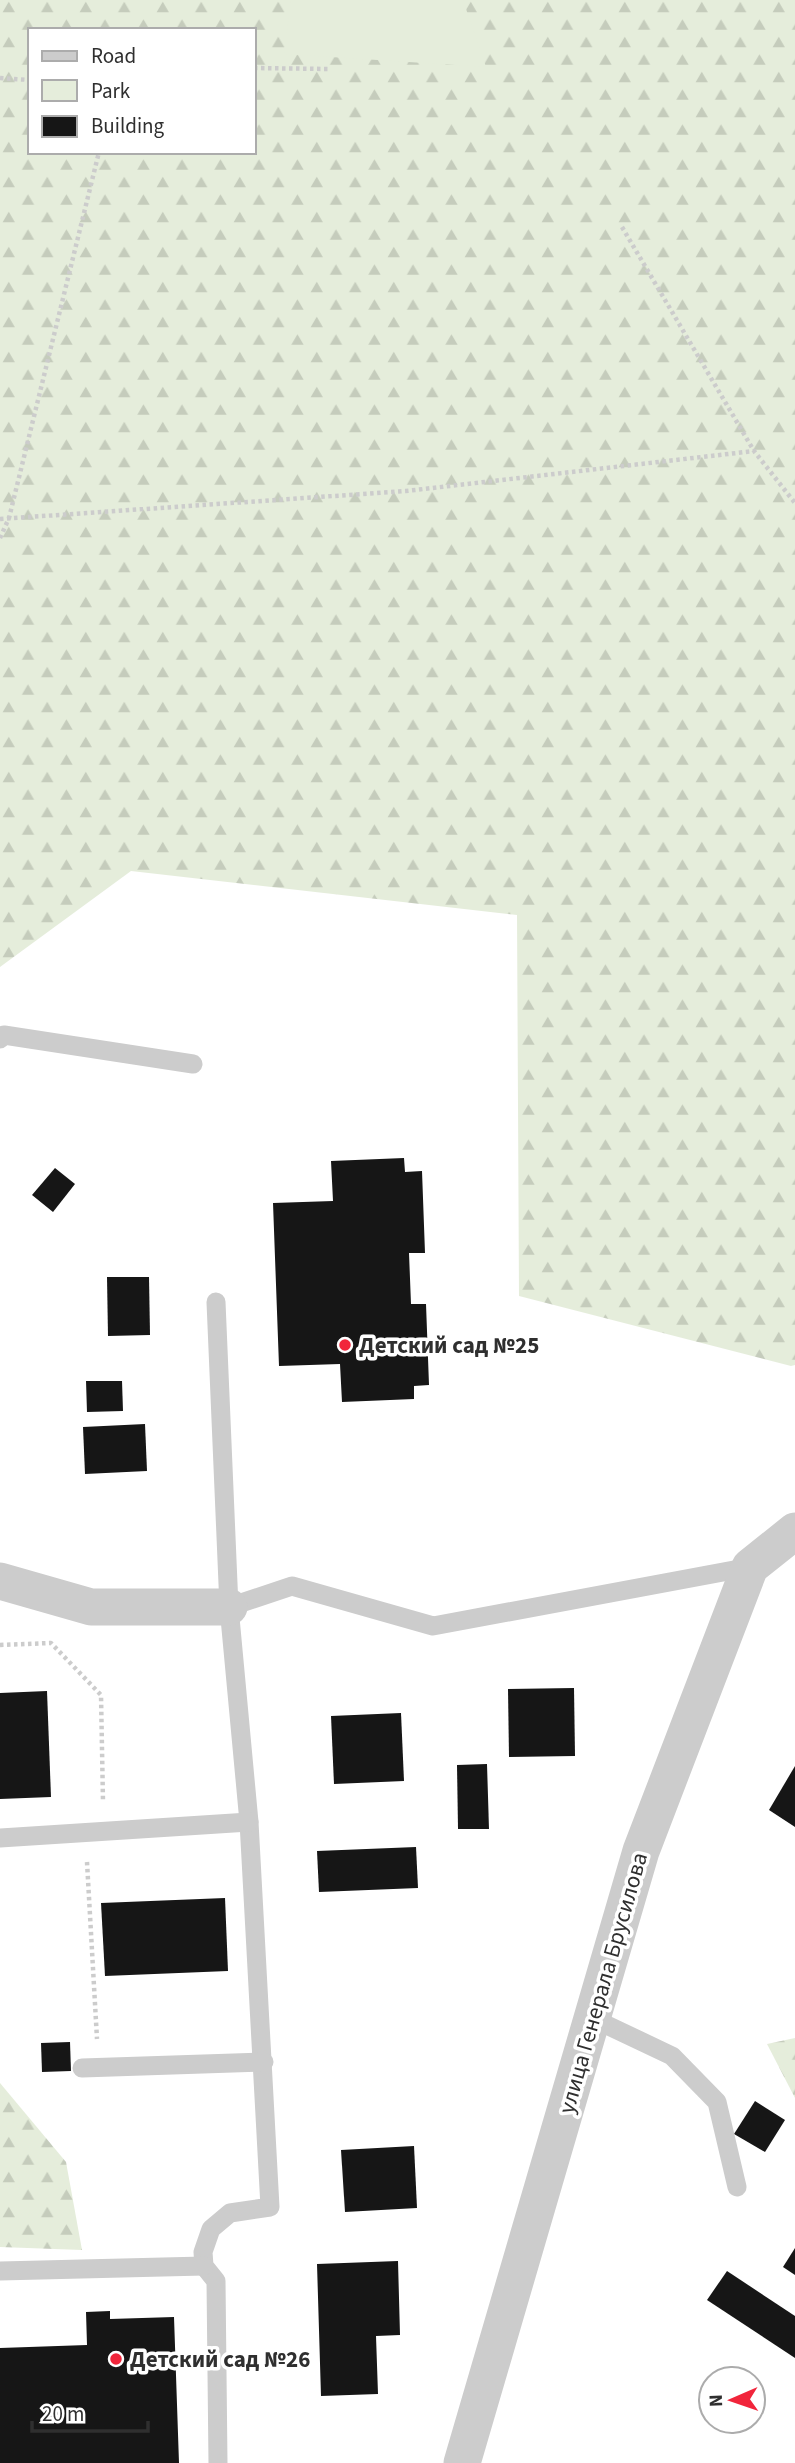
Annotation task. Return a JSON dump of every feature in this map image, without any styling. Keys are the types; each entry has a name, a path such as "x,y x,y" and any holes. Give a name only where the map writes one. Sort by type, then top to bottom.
{"street":[{"path":"750,1567 795,1531"},
{"path":"750,1567 795,1567"},
{"name":"улица Генерала Брусилова","path":"462,2463 641,1851 750,1567"},
{"path":"0,1581 91,1607 229,1607"}],"lane":[{"path":"0,1039 4,1035 193,1064"},
{"path":"216,1302 229,1607 249,1822 270,2207 230,2213 211,2229 203,2252 204,2266 216,2281 218,2463"},
{"path":"229,1607 292,1586 433,1626 750,1567"},
{"path":"0,1838 249,1822"},
{"path":"592,2018 672,2056 717,2102 737,2188"},
{"path":"90,2068 264,2062"},
{"path":"0,2271 204,2266"}],"path":[{"path":"256,68 328,69"},
{"path":"0,78 28,80"},
{"path":"0,538 9,518 99,154"},
{"path":"622,227 754,451 795,503"},
{"path":"0,519 406,491 754,451"},
{"path":"0,1645 51,1643 101,1695 90,2068"}],"green space":[{"path":"0,0 795,0 795,1365 519,1296 517,915 131,871 0,967"},
{"path":"291,0 463,0 486,67 284,54"},
{"path":"795,2038 795,2098 767,2044"},
{"path":"0,2083 66,2162 82,2250 0,2247"}],"building":[{"path":"404,1158 405,1172 422,1171 425,1253 409,1253 411,1304 426,1304 429,1385 414,1386 414,1399 342,1402 340,1364 279,1366 273,1203 333,1201 331,1161"},
{"path":"55,1168 75,1184 53,1212 32,1195"},
{"path":"107,1277 149,1277 150,1335 108,1336"},
{"path":"86,1381 122,1381 123,1411 87,1412"},
{"path":"145,1424 147,1471 85,1474 83,1427"},
{"path":"574,1688 575,1756 509,1757 508,1689"},
{"path":"47,1691 51,1797 0,1799 0,1693"},
{"path":"401,1713 404,1781 334,1784 331,1716"},
{"path":"487,1764 489,1829 458,1829 457,1765"},
{"path":"795,1766 795,1827 769,1810"},
{"path":"416,1847 418,1888 319,1892 317,1851"},
{"path":"225,1898 228,1971 105,1976 101,1903"},
{"path":"70,2042 71,2071 42,2072 41,2043"},
{"path":"755,2101 785,2120 765,2152 734,2134"},
{"path":"414,2146 417,2208 345,2212 341,2150"},
{"path":"795,2248 795,2275 783,2267"},
{"path":"398,2261 400,2335 376,2336 378,2394 321,2396 317,2264"},
{"path":"727,2271 795,2316 795,2358 707,2300"},
{"path":"110,2311 110,2319 174,2317 179,2463 0,2463 0,2348 87,2345 86,2312"}],"place":[{"name":"Детский сад №25","path":"345,1345"},
{"name":"Детский сад №26","path":"116,2359"}]}
